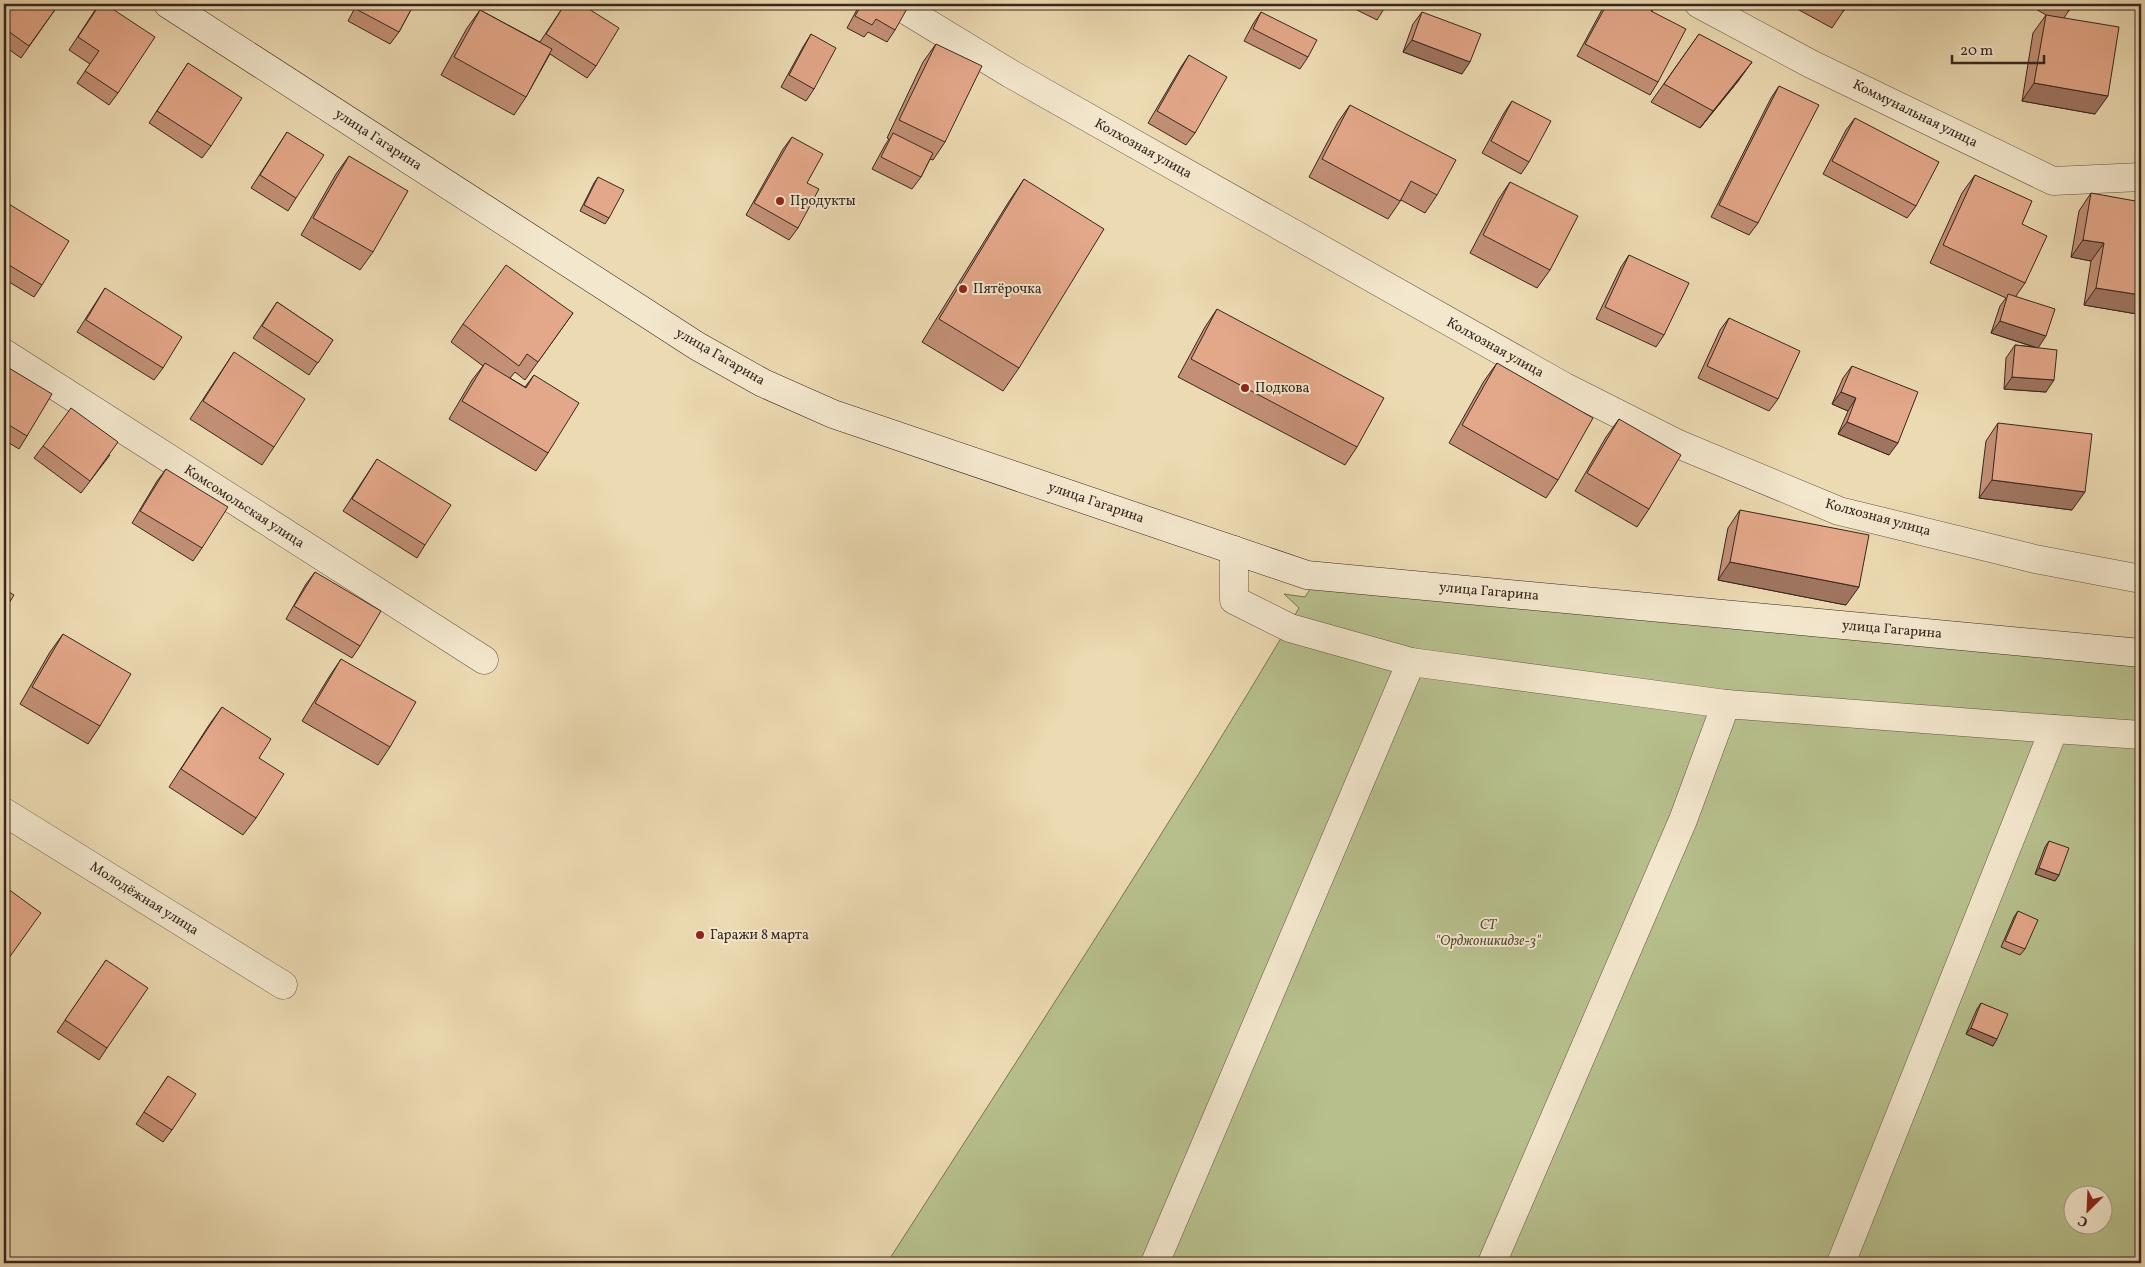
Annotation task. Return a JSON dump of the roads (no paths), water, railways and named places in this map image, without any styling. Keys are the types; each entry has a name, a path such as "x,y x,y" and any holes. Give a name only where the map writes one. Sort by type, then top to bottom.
{"street":[{"name":"улица Гагарина","path":"168,4 697,346 763,383 833,414 1307,575 2141,654"},
{"name":"Колхозная улица","path":"896,4 1011,74 1565,387 1678,444 1839,511 2035,559 2141,579"},
{"name":"Коммунальная улица","path":"1699,4 1811,64 2054,181 2141,177"},
{"name":"Комсомольская улица","path":"4,353 484,660"},
{"path":"1234,550 1234,600 1290,628 1411,662 1726,704 2141,735"},
{"path":"1154,1263 1411,662"},
{"path":"1492,1263 1683,820 1726,704"},
{"path":"1842,1263 2054,729"},
{"name":"Молодёжная улица","path":"4,812 283,985"}],"place":[{"name":"Продукты","path":"780,201"},
{"name":"Пятёрочка","path":"963,289"},
{"name":"Подкова","path":"1245,388"},
{"name":"Гаражи 8 марта","path":"700,935"}],"park label":[{"name":"СТ \"Орджоникидзе-3\"","path":"1488,934"}]}
